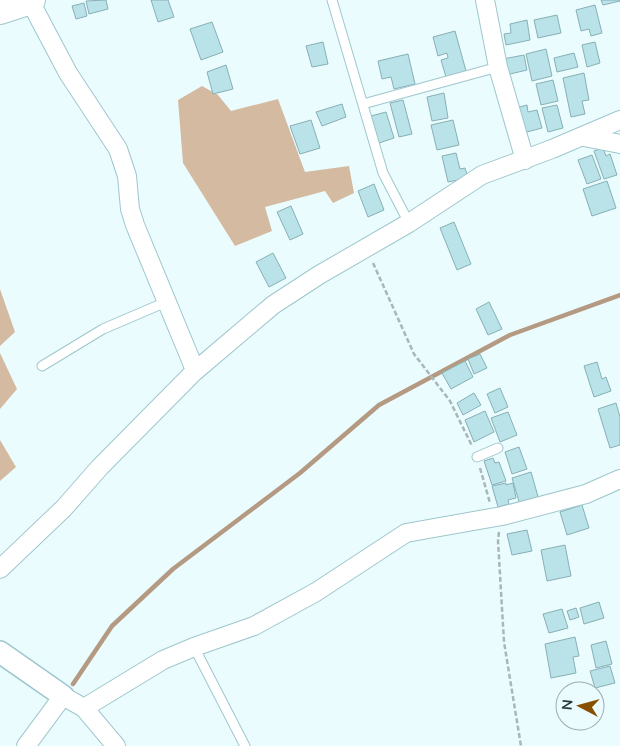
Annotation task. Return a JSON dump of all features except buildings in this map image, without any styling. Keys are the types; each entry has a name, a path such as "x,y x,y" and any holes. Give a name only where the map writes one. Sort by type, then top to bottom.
{"highway":[{"path":"0,10 30,0"}],"street":[{"path":"30,0 68,73 118,149 127,176 130,208 166,302 195,370"},
{"path":"485,0 498,66 525,160"},
{"path":"0,569 64,508 100,466 195,370 273,305 482,175 584,137 620,120"},
{"path":"584,137 620,144"},
{"path":"84,708 163,660 254,626 301,601 406,533 498,517 586,494 620,479"},
{"path":"0,652 63,696 84,708 116,746"},
{"path":"26,746 63,696"}],"lane":[{"path":"332,0 383,173 409,222"},
{"path":"363,104 498,66"},
{"path":"42,366 103,329 166,302"},
{"path":"477,457 498,448"},
{"path":"194,647 245,746"}],"path":[{"path":"366,248 414,354 450,401 477,457 498,517 504,642 520,746"}],"shaded area":[{"path":"202,86 218,95 231,111 278,99 305,172 349,166 354,193 333,203 325,191 265,207 272,231 235,246 183,163 178,100"},
{"path":"0,289 15,332 0,346"},
{"path":"0,353 17,389 0,409"},
{"path":"0,440 16,467 0,481"}],"waterway":[{"path":"73,684 112,626 173,569 300,473 379,405 510,335 620,295"}]}
